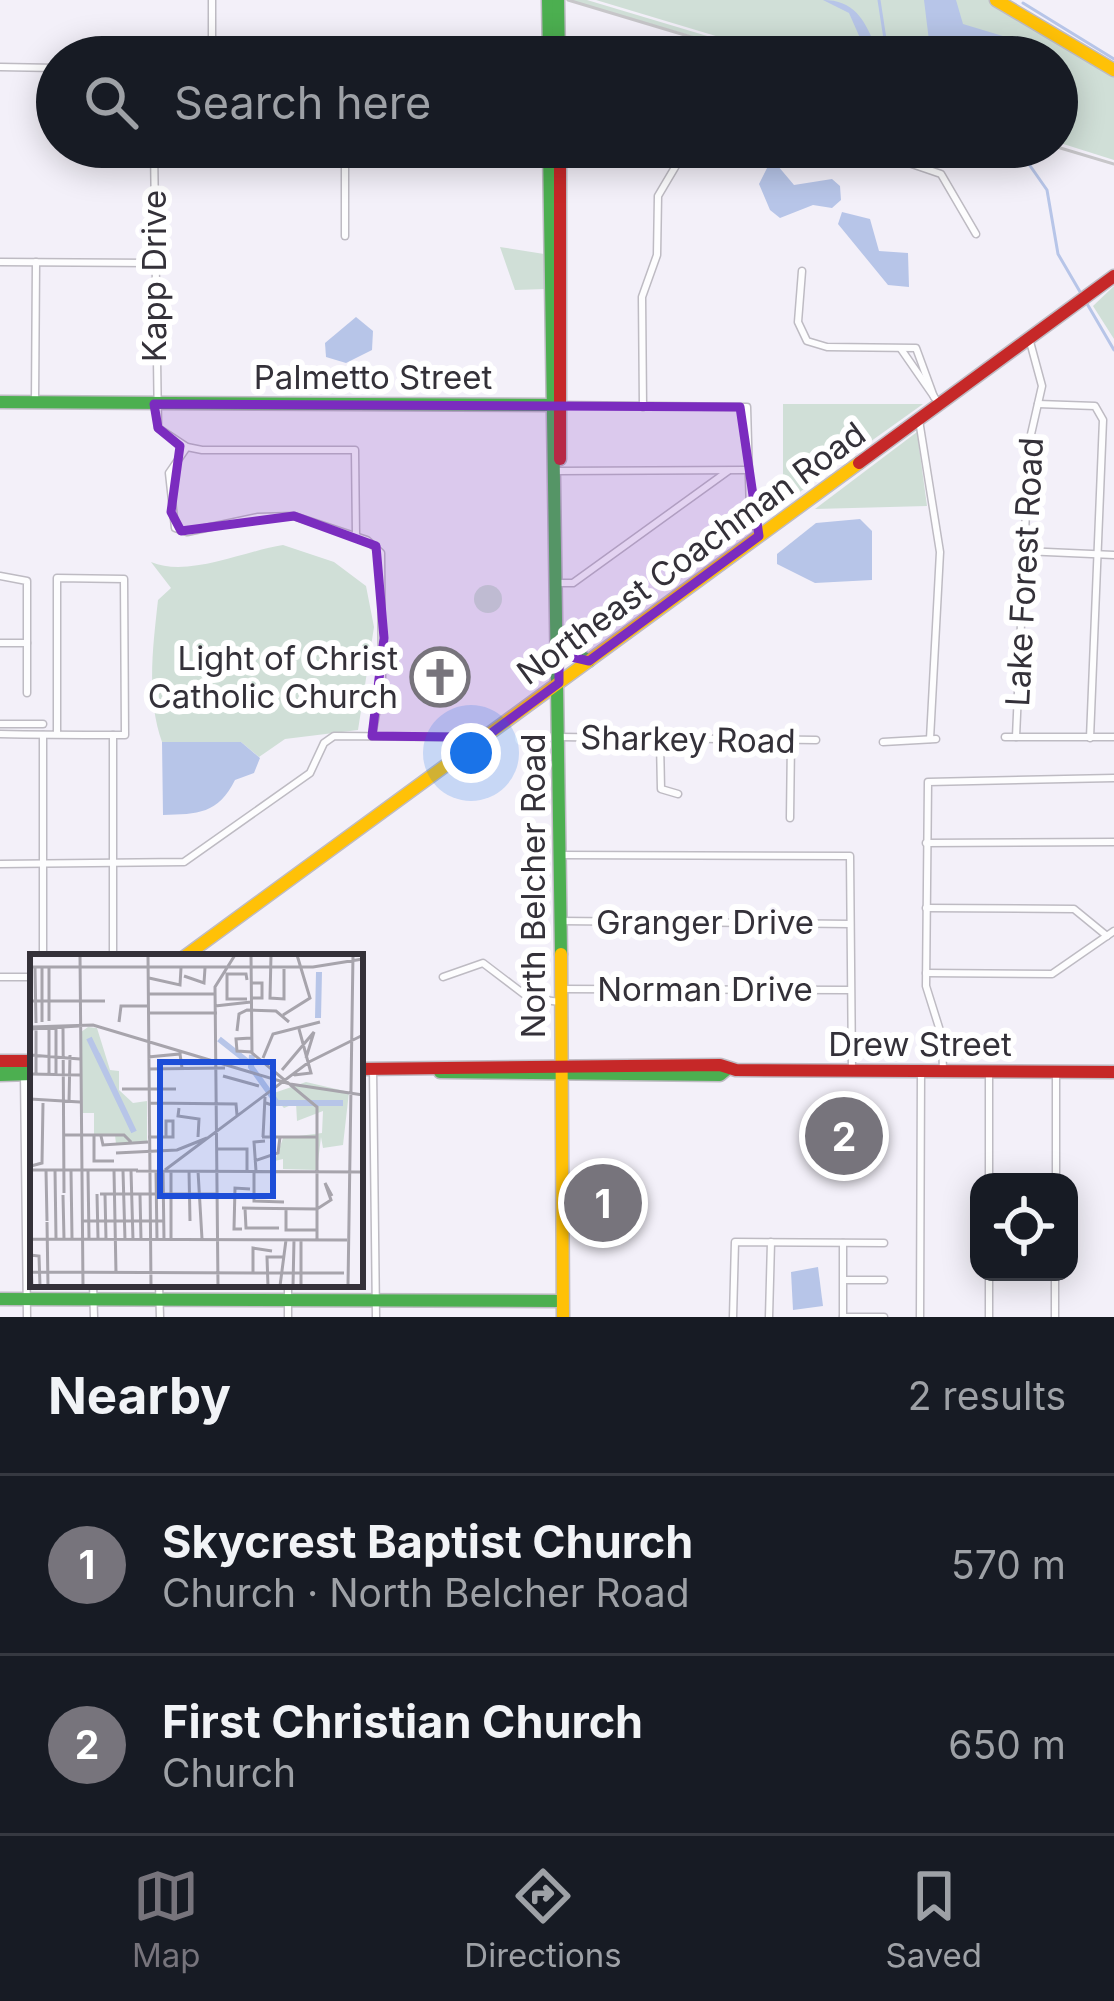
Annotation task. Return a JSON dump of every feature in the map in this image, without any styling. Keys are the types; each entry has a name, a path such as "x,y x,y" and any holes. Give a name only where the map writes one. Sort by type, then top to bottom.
{"main road":[{"path":"548,0 549,36"},
{"path":"558,0 559,36"},
{"path":"999,1 1057,36"},
{"path":"1078,48 1114,70"},
{"name":"North Belcher Road","path":"551,168 558,471 562,1317"},
{"name":"North Belcher Road","path":"557,405 560,168"},
{"name":"Northeast Coachman Road","path":"188,954 919,419 936,401 1114,276"},
{"name":"Palmetto Street","path":"0,402 557,405"},
{"path":"559,643 576,658 589,661"},
{"path":"0,1065 30,1066"},
{"name":"Drew Street","path":"366,1069 720,1075 726,1070 1114,1072"},
{"path":"0,1299 93,1291 288,1300 562,1301"}],"street":[{"path":"212,0 212,36"},
{"path":"0,67 36,68"},
{"name":"Kapp Drive","path":"154,168 154,404"},
{"path":"345,168 346,236"},
{"path":"643,407 642,296 657,255 658,196 675,168"},
{"path":"921,168 941,175 976,234"},
{"path":"0,262 154,262"},
{"path":"35,402 36,262"},
{"path":"802,271 798,322 807,341 826,347 913,347 923,357 936,401"},
{"name":"Lake Forest Road","path":"1016,737 1029,443 1041,375 1029,338"},
{"path":"901,349 936,401"},
{"path":"914,362 923,357"},
{"path":"154,404 158,428 187,447 355,450 356,536"},
{"path":"1038,404 1095,406 1101,413 1100,555 1090,737"},
{"name":"Palmetto Street","path":"557,405 747,407 747,470"},
{"path":"883,742 933,739 940,552 919,419"},
{"path":"187,447 169,473 170,518 181,531 270,515 302,518 376,546 384,562 379,594 382,680 372,736"},
{"path":"559,583 573,583 728,470"},
{"path":"558,471 747,470 750,512 760,536"},
{"path":"1024,550 1114,556"},
{"path":"0,576 22,576 28,581 27,692"},
{"path":"0,734 57,735 125,735 124,579 57,578 57,735"},
{"path":"0,643 27,643"},
{"path":"0,724 43,724"},
{"path":"43,734 43,954"},
{"path":"112,735 113,954"},
{"path":"0,864 167,865 199,855 310,773 327,738 451,737 467,751"},
{"name":"Sharkey Road","path":"559,737 816,740"},
{"path":"1005,737 1114,737"},
{"path":"660,741 660,784 678,794"},
{"path":"790,818 791,741"},
{"path":"943,1071 942,1037 927,997 926,973 926,790 932,779 1114,778"},
{"path":"926,843 1114,842"},
{"path":"559,855 850,856 852,1071"},
{"path":"926,908 1074,909 1110,934 1052,974 926,973"},
{"name":"Granger Drive","path":"560,921 851,923"},
{"path":"443,977 468,964 483,963 529,998 560,995"},
{"name":"Norman Drive","path":"560,995 850,990"},
{"path":"366,1069 376,1317"},
{"path":"920,1317 921,1071"},
{"path":"989,1072 989,1173"},
{"path":"1055,1173 1056,1072"},
{"path":"27,1317 30,1124"},
{"path":"733,1317 735,1242 884,1243"},
{"path":"770,1317 771,1242"},
{"path":"843,1243 843,1317 884,1317"},
{"path":"844,1280 884,1280"},
{"path":"989,1281 989,1317"},
{"path":"1055,1281 1055,1317"},
{"path":"288,1287 288,1317"},
{"path":"93,1291 94,1317"},
{"path":"160,1292 160,1317"}],"highlighted area":[{"path":"154,404 740,407 759,536 589,661 559,654 559,683 467,751 454,737 372,736 384,638 376,546 294,516 181,531 171,512 180,446 158,428"}],"shaded area":[{"path":"569,0 587,0 707,36 692,36"},
{"path":"596,0 989,0 1050,36 716,36"},
{"path":"1078,53 1114,74 1114,160 1078,149"},
{"path":"500,247 544,254 545,289 515,290"},
{"path":"1114,286 1114,339 1093,306"},
{"path":"783,404 923,404 783,504"},
{"path":"917,432 927,506 815,509"},
{"path":"283,545 334,562 366,586 374,627 358,730 285,739 259,757 241,742 162,742 152,689 153,653 158,600 171,588 151,562 199,565"},
{"path":"488,585 498,589 502,599 498,609 488,613 478,609 474,599 478,589"}],"water":[{"path":"823,0 843,3 871,36 859,36 849,13"},
{"path":"924,0 956,0 963,24 1003,36 928,36"},
{"path":"767,168 780,168 794,185 832,179 840,186 841,200 832,208 813,205 780,218 770,210 759,184"},
{"path":"842,212 870,219 879,251 908,253 909,287 888,285 838,224"},
{"path":"356,317 373,331 372,350 346,363 326,357 325,343"},
{"path":"860,519 872,531 872,580 815,583 777,564 777,554 816,523"},
{"path":"162,742 241,742 260,758 254,773 235,780 214,806 163,815"},
{"path":"818,1267 823,1306 793,1310 791,1272"}],"waterway":[{"path":"879,0 885,36"},
{"path":"1023,3 1077,36"},
{"path":"1078,37 1114,59"},
{"path":"1032,168 1047,190 1058,254 1114,350"}],"railway":[{"path":"568,0 688,36"},
{"path":"1078,153 1114,164"}],"traffic: fast":[{"path":"548,0 549,36"},
{"path":"558,0 559,36"},
{"path":"549,168 561,954"},
{"path":"0,402 552,405"},
{"path":"559,643 589,661"},
{"path":"0,1069 30,1067"},
{"path":"440,1072 720,1075 726,1070"},
{"path":"0,1075 30,1074"},
{"path":"0,1299 562,1301"}],"traffic: slow":[{"path":"996,0 1057,36"},
{"path":"1078,49 1114,70"},
{"path":"188,954 859,463"},
{"path":"561,954 563,1317"}],"traffic: jam":[{"path":"560,168 560,459"},
{"path":"859,463 1114,276"},
{"path":"0,1061 30,1061"},
{"path":"363,1069 720,1065 736,1070 1114,1072"}],"place":[{"name":"Light of Christ Catholic Church","path":"440,677"},
{"name":"First Christian Church","path":"844,1136"},
{"name":"Skycrest Baptist Church","path":"603,1203"}]}
